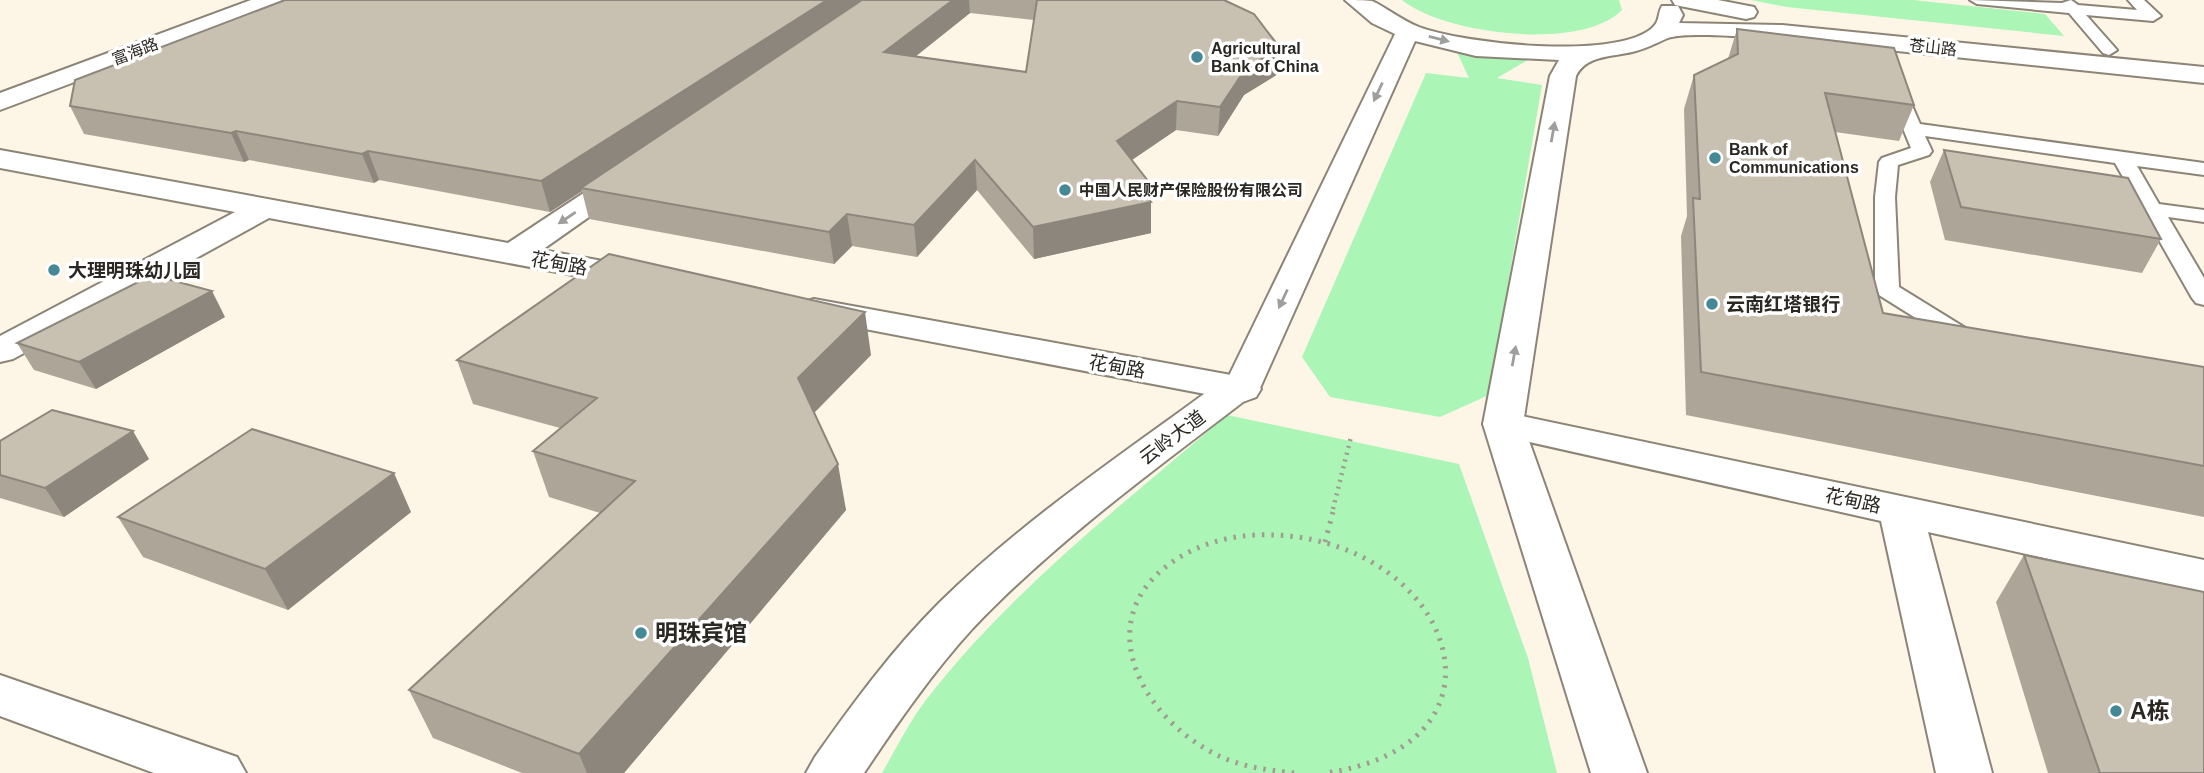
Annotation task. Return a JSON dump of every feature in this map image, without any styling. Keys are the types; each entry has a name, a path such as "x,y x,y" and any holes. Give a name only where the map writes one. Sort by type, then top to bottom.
{"street":[{"name":"富海路","path":"0,102 271,0"},
{"path":"1356,0 1375,16 1408,31 1454,43 1496,50 1592,51 1623,47 1647,40 1662,31 1672,15 1664,0"},
{"name":"苍山路","path":"1683,0 1789,18 2204,59"},
{"name":"苍山路","path":"1662,31 1721,29 1782,32 2204,75"},
{"path":"1242,389 1408,31"},
{"path":"1592,51 1570,62 1563,76 1503,424 1619,773"},
{"name":"花甸路","path":"0,159 666,282"},
{"path":"528,257 651,171"},
{"path":"0,351 265,208"},
{"name":"花甸路","path":"789,305 1242,389"},
{"name":"云岭大道","path":"834,773 921,654 1002,572 1132,467 1229,394 1242,389"},
{"name":"花甸路","path":"1503,424 2204,577"},
{"path":"1900,510 1964,773"},
{"path":"0,695 218,773"}],"lane":[{"path":"1977,0 2069,5 2153,16 2135,0"},
{"path":"2069,5 2109,50"},
{"path":"1890,74 1922,151 1889,162 1885,197 1887,290 1988,352"},
{"path":"1913,130 2204,169"},
{"path":"2123,159 2202,292"},
{"path":"2152,209 2204,216"}],"path":[{"path":"1325,542 1351,437"},
{"path":"1294,773 1248,769 1217,755 1178,732 1149,702 1132,668 1127,635 1134,605 1152,578 1178,557 1210,543 1247,535 1286,535 1325,542 1373,562 1394,576 1421,602 1440,632 1447,665 1443,697 1425,727 1396,752 1357,768 1325,773"}],"green space":[{"path":"1402,0 1619,0 1622,10 1602,23 1576,31 1512,33 1448,22 1422,12"},
{"path":"1751,0 1913,0 2045,14 2064,36 1787,7"},
{"path":"1455,48 1533,57 1497,78 1542,85 1489,395 1440,417 1330,397 1302,357 1426,73 1469,78"},
{"path":"1227,415 1459,464 1528,658 1557,773 882,773 926,700 994,622 1069,550"}],"building":[{"path":"285,0 827,0 541,181 368,151 362,154 236,131 231,133 70,106 75,80"},
{"path":"862,0 953,0 884,52 1026,72 1037,0 1224,0 1254,14 1280,48 1246,68 1220,107 1177,101 1117,141 1148,181 1130,181 1151,202 1033,227 975,160 914,225 847,214 829,232 581,188"},
{"path":"1737,29 1894,48 1914,105 1825,93 1883,313 2204,367 2204,466 1701,372 1693,198 1700,199 1694,75 1738,54"},
{"path":"1944,150 2128,178 2161,239 1961,207"},
{"name":"明珠宾馆","path":"609,254 865,312 798,378 838,464 579,754 409,690 635,481 533,451 597,398 457,360"},
{"path":"152,275 212,291 79,362 17,343"},
{"path":"52,410 133,431 45,488 0,475 0,441"},
{"path":"252,429 394,473 265,569 118,517"},
{"name":"A栋","path":"2024,555 2204,592 2204,773 2100,773"}],"place":[{"name":"Agricultural Bank of China","path":"1197,57"},
{"name":"Bank of Communications","path":"1715,158"},
{"name":"中国人民财产保险股份有限公司","path":"1065,190"},
{"name":"大理明珠幼儿园","path":"54,270"},
{"name":"云南红塔银行","path":"1712,304"},
{"name":"明珠宾馆","path":"641,633"},
{"name":"A栋","path":"2116,711"}]}
